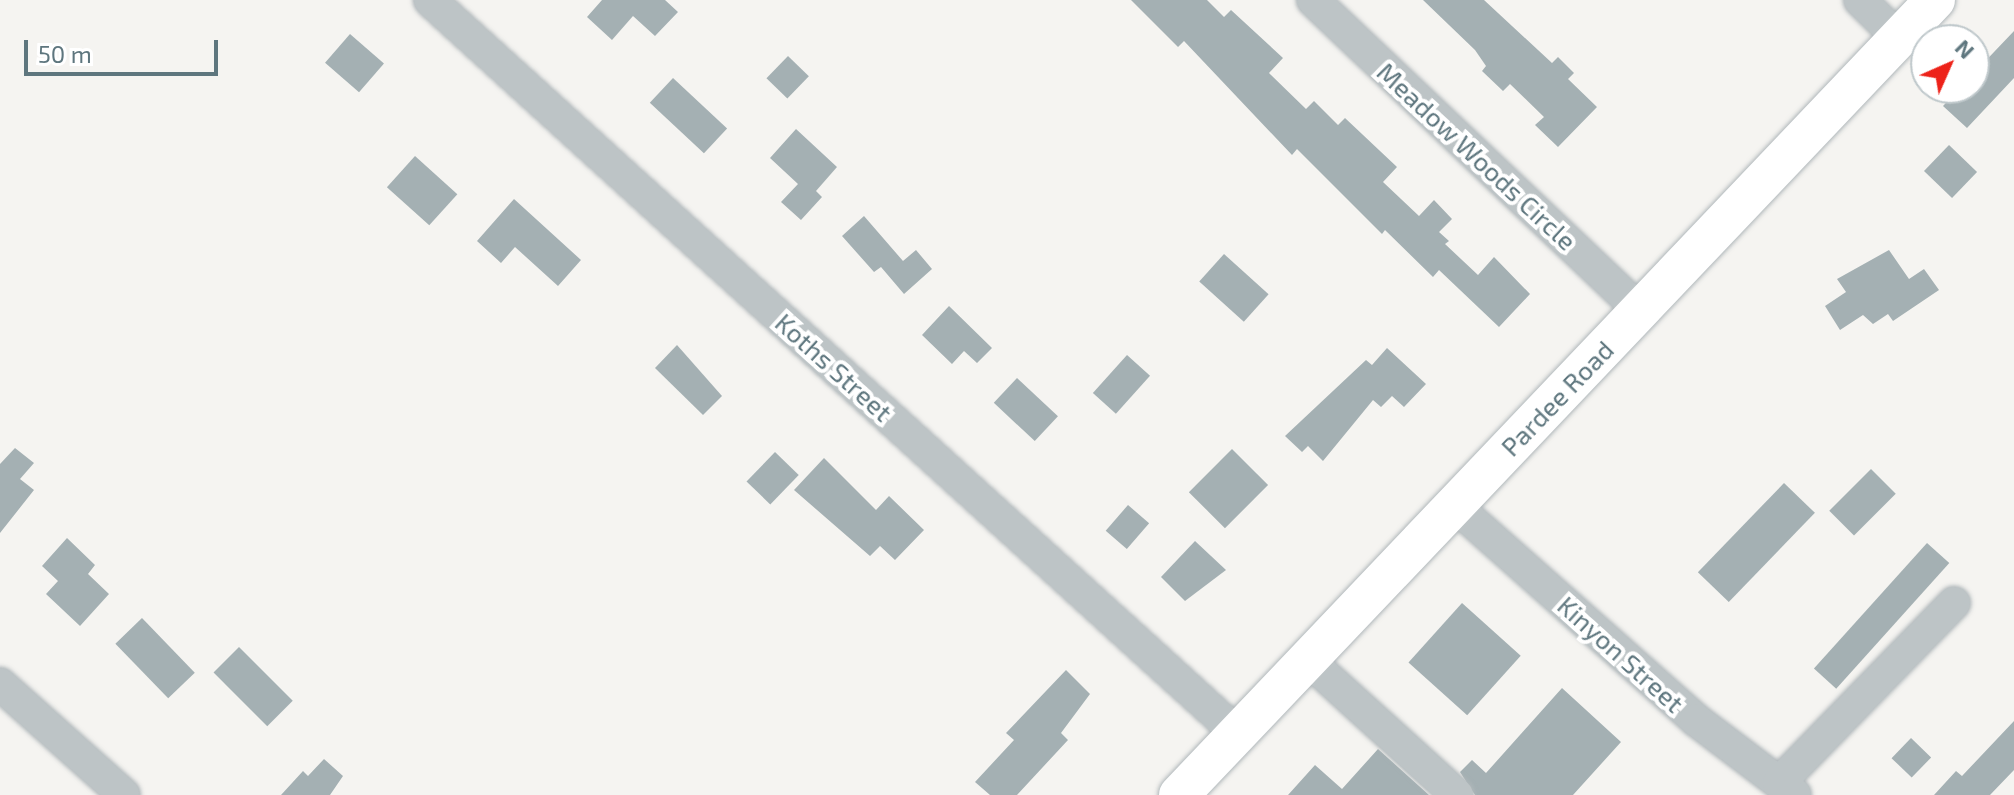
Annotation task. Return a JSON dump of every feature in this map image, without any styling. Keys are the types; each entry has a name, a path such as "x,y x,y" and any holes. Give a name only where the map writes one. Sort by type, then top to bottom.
{"main road":[{"name":"Pardee Road","path":"1179,795 1935,0"}],"street":[{"name":"Koths Street","path":"430,0 1237,733"},
{"name":"Meadow Woods Circle","path":"1313,0 1641,311"},
{"path":"1860,0 1899,38"},
{"name":"Kinyon Street","path":"1454,505 1696,720 1787,789"},
{"path":"1787,789 1954,603"},
{"path":"1308,660 1457,795"},
{"path":"0,684 124,795"}],"building":[{"path":"602,0 665,0 678,12 655,36 633,16 612,40 587,17"},
{"path":"1131,0 1207,0 1224,17 1231,10 1283,58 1269,73 1306,109 1314,101 1338,125 1345,118 1397,167 1383,182 1419,216 1434,200 1452,219 1439,232 1449,241 1445,244 1478,275 1494,257 1530,294 1499,327 1439,270 1433,277 1385,230 1382,234 1297,149 1292,155 1184,41 1178,47"},
{"path":"1423,0 1484,0 1552,63 1558,57 1574,73 1568,79 1597,107 1558,147 1535,125 1544,117 1510,84 1503,91 1482,71 1486,66 1475,50"},
{"path":"2014,31 2014,78 1990,104 1990,56"},
{"path":"350,34 384,64 359,92 325,63"},
{"path":"788,56 809,76 787,98 766,78"},
{"path":"673,78 727,128 704,153 650,103"},
{"path":"1945,104 1990,104 1967,128 1943,106"},
{"path":"796,129 837,167 816,191 822,197 801,220 781,202 798,184 770,158"},
{"path":"1949,145 1977,172 1952,198 1924,171"},
{"path":"415,156 457,194 429,225 387,187"},
{"path":"514,199 581,260 558,286 515,247 501,263 477,241"},
{"path":"864,216 903,261 916,250 932,269 904,294 881,267 874,272 842,236"},
{"path":"1889,250 1909,279 1924,269 1939,290 1893,321 1888,314 1873,324 1863,315 1840,330 1825,306 1846,292 1837,279"},
{"path":"1224,254 1269,294 1244,322 1199,281"},
{"path":"949,306 992,348 977,363 964,351 952,364 922,335"},
{"path":"677,345 722,396 703,415 655,368"},
{"path":"1387,348 1426,384 1404,407 1392,396 1381,407 1373,400 1323,461 1308,446 1302,452 1285,436 1366,360 1372,365"},
{"path":"1127,355 1150,376 1116,414 1093,393"},
{"path":"1017,378 1058,416 1035,441 994,403"},
{"path":"15,448 34,463 20,479 34,490 0,533 0,464"},
{"path":"1232,449 1268,485 1225,528 1189,492"},
{"path":"775,452 799,475 770,504 747,481"},
{"path":"824,458 876,510 889,496 924,530 895,560 880,546 870,556 794,490"},
{"path":"1871,469 1896,494 1854,535 1829,511"},
{"path":"1784,483 1815,513 1729,602 1698,572"},
{"path":"1128,505 1149,523 1127,549 1106,531"},
{"path":"67,538 95,565 88,574 109,594 80,626 46,594 58,581 42,566"},
{"path":"1195,541 1226,570 1185,601 1161,577"},
{"path":"1927,543 1949,563 1836,689 1814,669"},
{"path":"1462,603 1521,656 1467,715 1408,662"},
{"path":"142,618 195,673 168,698 115,644"},
{"path":"239,647 293,701 267,726 214,672"},
{"path":"1066,670 1090,694 1061,733 1068,740 1017,795 990,795 975,782 1014,740 1006,733"},
{"path":"1562,688 1621,742 1573,795 1475,795 1460,772 1472,760 1486,773"},
{"path":"2014,721 2014,770 1990,795 1934,795 1956,771 1962,776"},
{"path":"1911,738 1931,757 1912,778 1892,758"},
{"path":"1378,749 1429,795 1288,795 1315,765 1342,789"},
{"path":"324,759 343,776 330,795 281,795 303,771 308,776"}]}
